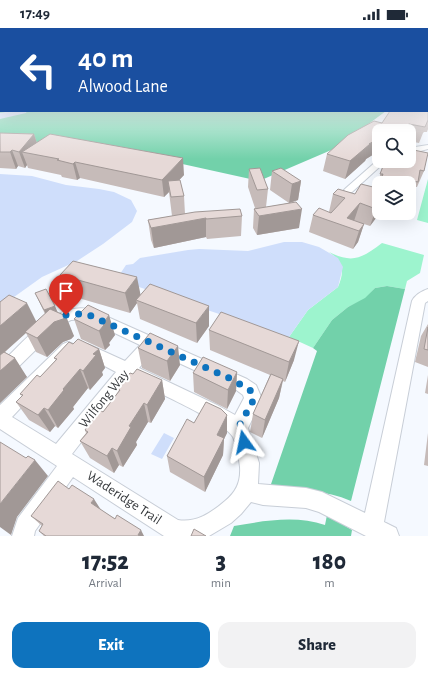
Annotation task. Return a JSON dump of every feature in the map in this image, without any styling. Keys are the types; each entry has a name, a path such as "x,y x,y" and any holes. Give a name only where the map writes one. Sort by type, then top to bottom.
{"street":[{"path":"416,150 428,147"},
{"path":"348,190 374,168"},
{"path":"0,418 69,347 77,345 200,405 224,418 238,428 249,461 251,474 246,491 263,496 314,499 332,506 380,532 419,302 428,294"},
{"path":"0,374 56,321 66,315 87,314 241,384 250,390 254,399 238,428"},
{"name":"Wilfong Way","path":"23,536 26,526 64,460 127,370 150,343"},
{"name":"Waderidge Trail","path":"0,418 174,530 185,534 218,520 242,500 246,491"}],"green space":[{"path":"0,112 385,112 336,148 259,181 128,152 0,143"},
{"path":"428,179 428,223 417,220"},
{"path":"382,243 424,255 420,273 407,281 405,289 387,286 375,288 365,299 348,307 332,320 313,348 289,337 308,310 338,287 342,276 340,263 329,252 345,258 357,258 363,256"},
{"path":"387,286 405,289 351,501 322,493 270,487 317,351 313,348 332,320 348,307 365,298 375,288"},
{"path":"327,515 352,530 351,536 230,536 234,526 268,521 303,520 325,525"}],"water":[{"path":"0,174 32,176 66,185 114,192 131,200 137,211 132,222 103,244 77,261 42,277 0,307"},
{"path":"284,242 302,242 319,247 338,258 343,267 338,287 308,310 289,337 285,338 136,286 120,274 126,265 133,264 140,258 199,249 248,251"},
{"path":"164,433 174,438 162,459 151,454"}],"building":[{"path":"389,112 428,112 428,120 425,127 416,125 416,124 372,124 372,142 350,161 327,154 348,135 374,121 382,123"},
{"path":"0,133 34,134 19,152 12,150 10,152 0,152"},
{"path":"50,134 183,158 162,180 75,162 73,164 57,160 59,159 22,152"},
{"path":"416,150 428,153 424,171 420,170 418,182 416,182 416,176 382,176 383,174 380,174 382,168 416,168"},
{"path":"260,168 268,189 257,190 249,169"},
{"path":"281,168 301,181 292,184 272,171"},
{"path":"180,180 184,196 171,197 168,181"},
{"path":"361,184 372,187 372,208 360,203 347,218 364,224 359,231 313,215 319,208 331,213 345,198 333,194 338,189 355,194"},
{"path":"296,202 302,209 259,216 254,209"},
{"path":"240,209 242,216 206,218 151,228 148,220 195,212"},
{"path":"73,261 137,277 125,293 60,275"},
{"path":"150,284 209,306 196,323 136,300"},
{"path":"46,289 55,306 44,310 35,293"},
{"path":"9,295 27,303 0,326 0,302"},
{"path":"88,305 109,315 99,331 74,319"},
{"path":"50,309 66,316 63,319 54,322 37,338 25,332"},
{"path":"221,312 299,341 289,362 209,330"},
{"path":"428,327 428,350 424,349"},
{"path":"150,333 178,346 167,361 138,348"},
{"path":"78,339 99,349 93,354 96,355 83,371 80,369 63,389 64,390 48,410 44,408 38,415 16,402 23,395 20,394 37,375 40,377 57,359 54,358 69,342 73,344"},
{"path":"4,352 15,358 0,371 0,355"},
{"path":"203,357 237,372 228,390 193,373"},
{"path":"137,369 162,380 147,405 144,403 129,426 131,427 117,451 112,448 107,456 80,441 88,432 85,430 100,410 103,412 120,390 117,389 130,373 133,374"},
{"path":"271,374 283,379 265,420 253,414"},
{"path":"206,402 221,409 227,415 217,435 224,438 204,477 167,456 187,419 194,423"},
{"path":"0,442 26,458 28,456 35,460 0,504"},
{"path":"58,481 69,489 72,485 94,499 91,503 115,519 117,515 141,530 138,535 140,536 46,536 39,531 43,524 31,516"},
{"path":"194,529 206,536 191,536"}],"waterway":[{"path":"0,116 18,112"}],"route":[{"path":"66,315 87,314 229,378 250,390 254,399 238,428 244,442"}]}
